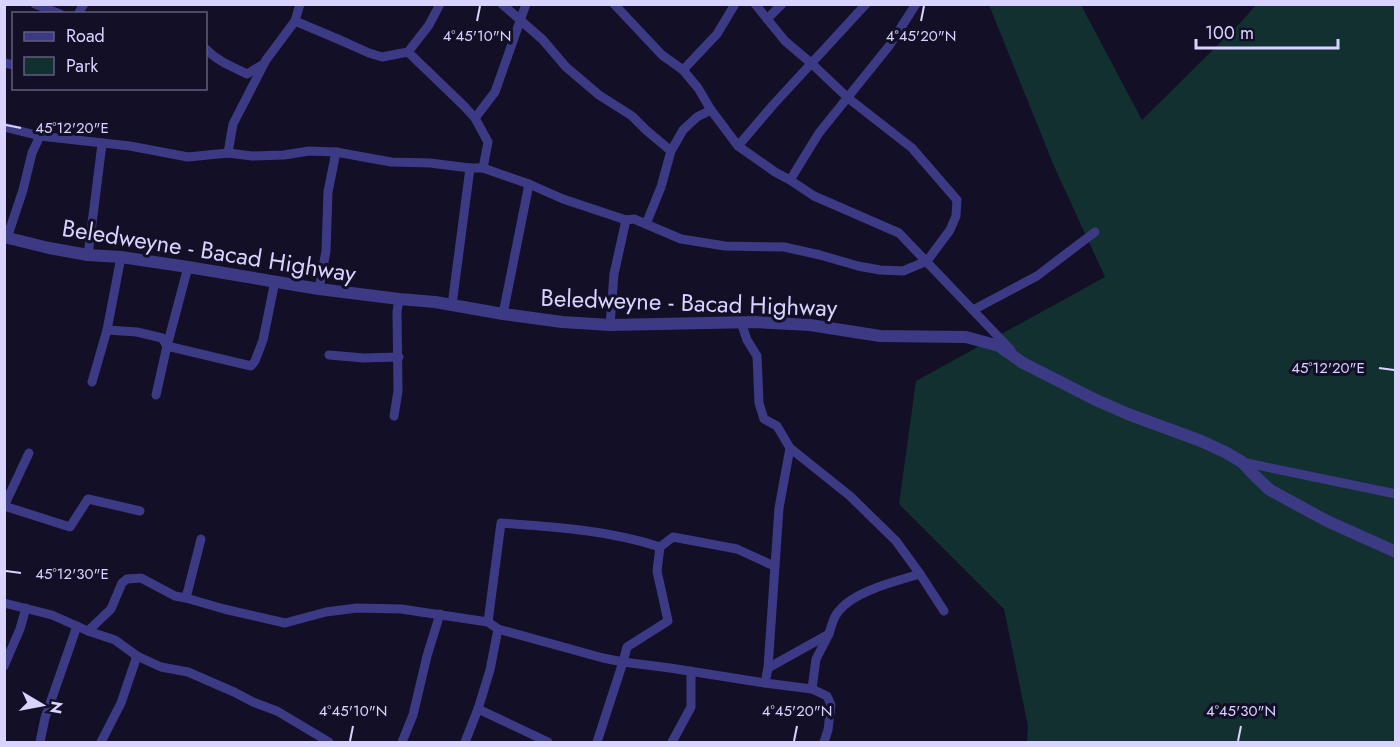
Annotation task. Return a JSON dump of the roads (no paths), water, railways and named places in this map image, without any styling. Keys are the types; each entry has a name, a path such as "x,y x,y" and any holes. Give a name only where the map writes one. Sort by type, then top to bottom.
{"street":[{"path":"35,4 55,12"},
{"path":"228,153 233,124 263,65 295,21 300,4"},
{"path":"295,21 382,57 408,52 429,25 440,4"},
{"path":"502,4 543,40 566,67 599,95 632,116 671,151"},
{"path":"475,118 495,92 526,4"},
{"path":"614,4 662,55 683,70 738,146 814,196 899,233 1023,363"},
{"path":"683,70 717,34 735,4"},
{"path":"4,127 40,136 130,146 188,158 228,153 252,156 309,151 336,152 391,162 483,168 563,199 626,220 634,219 681,239 725,246 784,248 880,270 903,271 927,261 950,230 956,216 957,200 912,148 848,98 785,41 755,4"},
{"path":"767,19 782,4"},
{"path":"738,146 866,4"},
{"path":"790,180 819,133 889,46 916,4"},
{"path":"207,50 221,62 247,74 263,65"},
{"path":"408,52 475,118 488,142 483,168"},
{"path":"646,224 661,187 671,151 683,130 698,117 711,110"},
{"path":"6,237 23,190 32,153 40,136"},
{"path":"88,255 102,144"},
{"path":"319,290 326,250 328,192 336,152"},
{"path":"452,305 470,168"},
{"path":"503,314 529,184"},
{"path":"610,325 614,274 626,220"},
{"path":"973,310 1037,276 1095,232"},
{"name":"Beledweyne - Bacad Highway","path":"6,237 88,255 121,257 319,290 452,305 562,322 610,325 741,322 810,325 880,336 966,337 999,346 1023,363 1128,414 1225,452 1242,462 1270,490 1327,521 1395,552"},
{"path":"92,382 107,330 121,257"},
{"path":"156,395 188,267"},
{"path":"107,330 137,332 162,338 167,346 251,366 263,340 275,281"},
{"path":"394,416 398,391 397,312 399,299"},
{"path":"741,322 747,340 757,356 759,403 764,419 777,426 790,447 850,496 896,541 944,611"},
{"path":"329,355 364,358 399,357"},
{"path":"765,683 768,668 778,508 790,447"},
{"path":"29,453 4,506 70,527 88,499 140,511"},
{"path":"1242,462 1395,494"},
{"path":"488,622 501,523 558,527 616,535 660,547"},
{"path":"597,742 627,647 668,621 657,571 660,547 673,537 737,549 774,566"},
{"path":"186,598 201,539"},
{"path":"812,689 816,659 836,614 845,604 873,589 920,574"},
{"path":"88,631 111,609 122,583 128,579 141,578 175,596 285,623 326,612 357,608 401,609 440,614 488,622 498,629 603,658 812,689 827,696 831,705 824,742"},
{"path":"4,603 52,615 115,640 137,656 161,667 188,672 277,711 329,742"},
{"path":"4,666 26,608"},
{"path":"402,742 413,715 440,614"},
{"path":"40,742 45,718 77,626"},
{"path":"465,742 490,670 498,629"},
{"path":"768,668 829,634"},
{"path":"101,742 121,703 137,656"},
{"path":"672,742 691,707 691,671"},
{"path":"478,710 548,742"}]}
